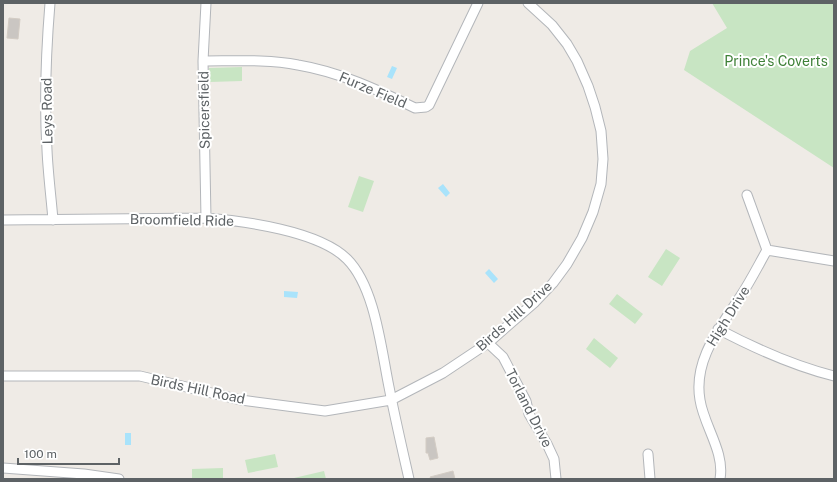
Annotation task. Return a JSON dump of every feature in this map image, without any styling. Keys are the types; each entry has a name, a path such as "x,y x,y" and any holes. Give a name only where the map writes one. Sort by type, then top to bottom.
{"street":[{"name":"Leys Road","path":"50,3 46,46 46,99 47,149 52,220"},
{"name":"Spicersfield","path":"206,3 203,61 206,218"},
{"name":"Furze Field","path":"203,61 283,63 314,68 348,78 415,108 422,108 429,104 478,3"},
{"name":"Birds Hill Drive","path":"391,400 443,373 488,343 535,302 553,283 567,264 582,238 591,218 601,184 603,159 601,131 595,107 577,61 567,44 552,26 528,3"},
{"path":"747,195 768,250 834,261"},
{"name":"Broomfield Ride","path":"3,220 206,218 232,220 280,230 320,242 333,248 346,258 354,268 364,286 372,308 409,479"},
{"name":"High Drive","path":"720,479 721,465 699,394 702,367 708,346 746,288 768,250"},
{"path":"718,329 781,358 834,376"},
{"name":"Torland Drive","path":"488,343 503,357 526,401 529,414 554,459 556,479"},
{"name":"Birds Hill Road","path":"3,376 140,376 241,400 325,411 391,400"},
{"path":"648,454 650,479"},
{"path":"3,468 84,474 119,479"}],"green space":[{"name":"Prince's Coverts","path":"712,3 834,3 834,168 684,70 690,51 727,28"},
{"path":"242,67 242,81 210,82 209,68"},
{"path":"359,176 374,181 363,212 348,207"},
{"path":"666,249 680,258 662,286 648,277"},
{"path":"617,294 643,314 635,324 609,304"},
{"path":"594,338 618,358 610,368 586,349"},
{"path":"275,454 278,467 248,473 245,460"},
{"path":"223,468 223,479 192,479 192,469"},
{"path":"324,471 326,479 294,479 294,478"}],"water":[{"path":"392,66 397,68 392,79 387,77"},
{"path":"443,184 450,193 446,197 438,188"},
{"path":"489,269 498,279 494,283 485,273"},
{"path":"284,291 298,292 297,298 284,297"},
{"path":"125,433 131,433 131,445 125,445"}],"building":[{"path":"9,18 20,19 18,39 7,38"},
{"path":"434,437 438,458 430,460 428,453 426,453 426,438"},
{"path":"453,471 455,479 431,479 430,477"}]}
